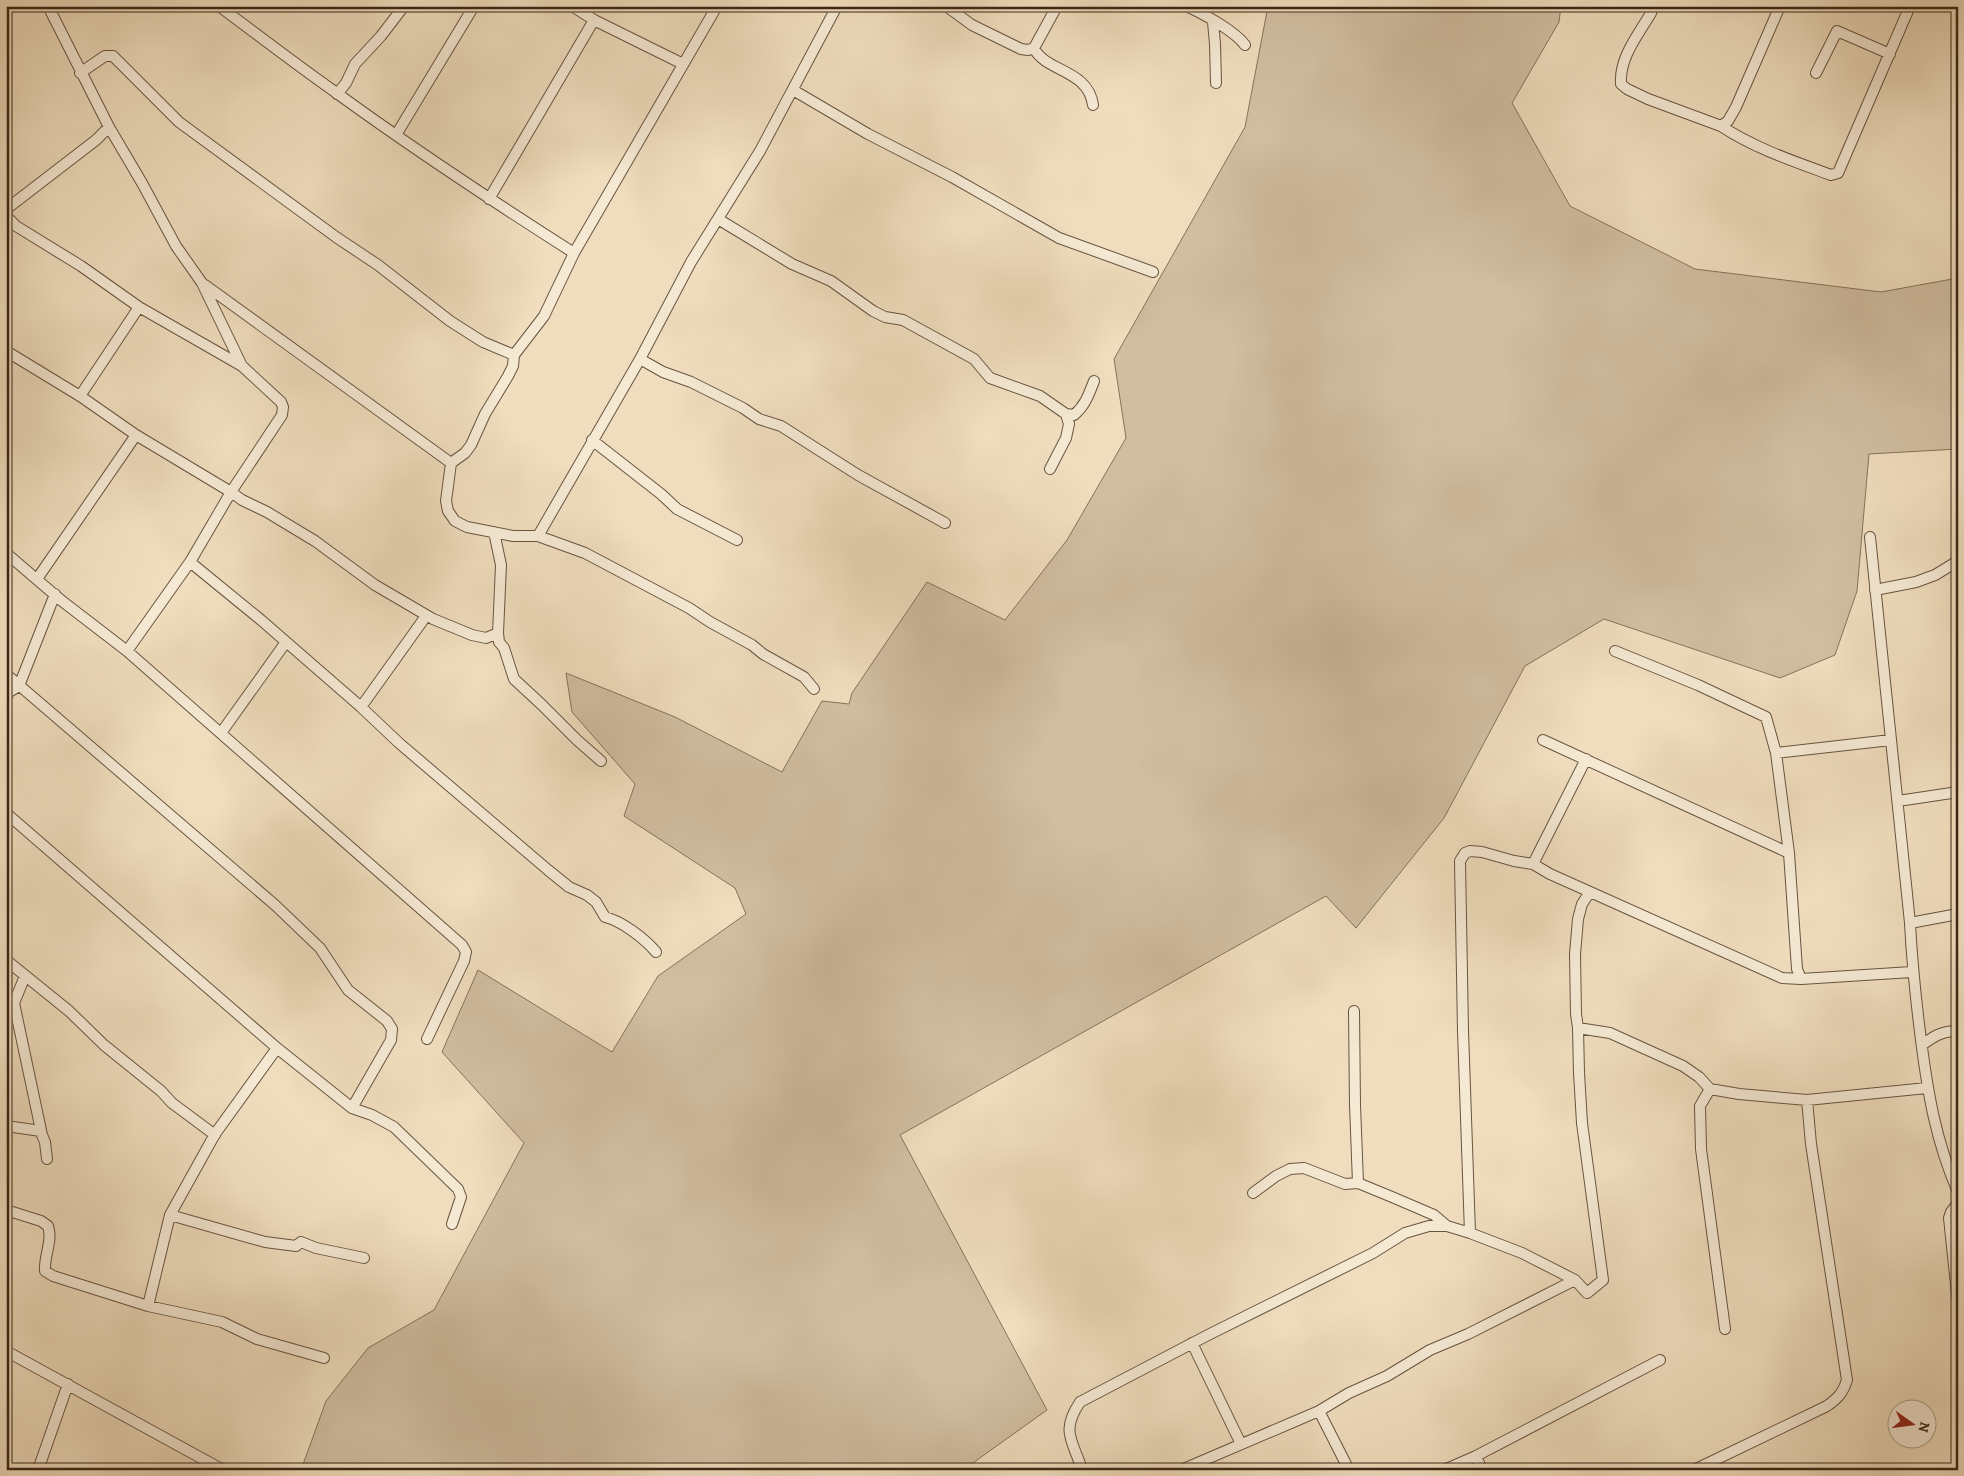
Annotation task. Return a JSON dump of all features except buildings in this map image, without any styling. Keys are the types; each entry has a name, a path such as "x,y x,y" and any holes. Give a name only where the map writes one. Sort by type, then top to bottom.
{"street":[{"path":"48,6 109,128 142,183 176,246 202,283 242,366"},
{"path":"219,6 337,94 489,199 574,253"},
{"path":"337,94 346,83 355,64 381,36 404,6"},
{"path":"396,135 474,6"},
{"path":"572,6 594,20 683,64"},
{"path":"717,6 574,253 544,316 514,355 513,366 485,414 471,445 465,453 451,463 446,501 448,511 455,522 467,527 513,536 538,536 585,553 658,590 804,677 814,688"},
{"path":"538,536 640,359 690,262 760,151 837,6"},
{"path":"946,6 972,25 1021,49 1028,50 1034,48 1058,6"},
{"path":"1186,6 1240,37 1245,45"},
{"path":"1653,6 1651,13 1625,58 1620,74 1622,84 1627,89 1648,99 1721,126 1740,139 1831,175 1838,173 1910,6"},
{"path":"1721,126 1728,121 1736,107 1780,6"},
{"path":"489,199 594,20"},
{"path":"1213,22 1216,83"},
{"path":"1816,73 1836,31 1890,54"},
{"path":"1034,48 1039,56 1086,86 1092,96 1092,105"},
{"path":"80,73 104,56 113,56 179,122 336,237 378,264 450,321 484,342 514,355"},
{"path":"793,90 868,134 952,177 1058,238 1153,272"},
{"path":"6,212 9,207 109,128"},
{"path":"6,216 16,226 81,266 139,307 242,366 281,402 283,408 282,415 231,492 190,562 127,650"},
{"path":"718,219 792,264 831,281 873,311 885,317 902,320 974,359 990,378 1040,396 1066,414 1074,415 1079,411 1094,382"},
{"path":"202,283 451,463"},
{"path":"80,396 139,307"},
{"path":"6,351 80,396 136,435 242,500 267,512 315,541 375,585 426,616 472,635 486,638 498,633"},
{"path":"640,359 663,372 700,386 759,419 781,426 858,474 945,523"},
{"path":"1050,469 1066,438 1070,424 1066,414"},
{"path":"37,579 136,435"},
{"path":"592,440 661,494 677,509 738,540"},
{"path":"494,532 501,565 498,633 514,679 601,761"},
{"path":"1870,538 1910,923 1912,972 1927,1088 1932,1117 1950,1175 1958,1192"},
{"path":"6,553 127,650 462,945 466,952 464,961 427,1039"},
{"path":"1875,590 1916,582 1935,575 1958,561"},
{"path":"190,562 286,642 361,707 399,743 548,870 570,887 587,895 596,902 606,917 616,919 648,942 656,952"},
{"path":"6,699 9,692 20,686 55,594"},
{"path":"361,707 426,616"},
{"path":"221,733 286,642"},
{"path":"1615,651 1698,685 1766,717 1776,753 1789,853 1797,969 1801,979"},
{"path":"6,674 276,905 320,948 348,990 390,1024 391,1040 352,1108"},
{"path":"1542,740 1789,853"},
{"path":"1776,753 1891,740"},
{"path":"1533,864 1586,760"},
{"path":"1898,801 1958,792"},
{"path":"6,814 277,1048 352,1108 394,1127 455,1184 461,1197 452,1224"},
{"path":"1470,1232 1462,1031 1460,862 1464,853 1470,851 1514,862 1533,864 1550,874 1748,961 1782,978 1801,979 1912,972"},
{"path":"1082,1470 1069,1435 1072,1416 1080,1402 1192,1343 1373,1253 1405,1233 1429,1226 1447,1226 1470,1232 1522,1253 1575,1280 1587,1293 1603,1280 1582,1123 1576,1014 1575,954 1582,904 1590,892"},
{"path":"1910,923 1958,914"},
{"path":"6,960 69,1011 116,1055 166,1096 172,1104 215,1135"},
{"path":"24,976 10,1006 45,1142 47,1159"},
{"path":"1354,1011 1358,1183"},
{"path":"1578,1028 1610,1033 1683,1066 1699,1077 1710,1089 1739,1094 1807,1100 1927,1088"},
{"path":"1922,1045 1937,1034 1946,1031 1958,1031"},
{"path":"148,1306 170,1215 215,1135 277,1048"},
{"path":"1710,1089 1700,1106 1701,1149 1725,1329"},
{"path":"1694,1470 1827,1406 1844,1391 1847,1380 1811,1144 1807,1100"},
{"path":"6,1126 41,1131"},
{"path":"1253,1193 1276,1176 1297,1167 1320,1173 1345,1184 1358,1183 1434,1215 1447,1226"},
{"path":"1958,1203 1951,1212 1950,1218 1958,1304"},
{"path":"6,1210 41,1221 48,1226 50,1241 46,1254 45,1271 53,1276 148,1306 222,1322 258,1339 324,1358"},
{"path":"170,1215 265,1242 296,1246 301,1242 316,1248 364,1258"},
{"path":"1181,1470 1319,1411 1349,1392 1387,1376 1430,1350 1468,1334 1575,1280"},
{"path":"1192,1343 1241,1444"},
{"path":"6,1352 68,1384 223,1470"},
{"path":"1444,1470 1476,1456 1660,1360"},
{"path":"38,1470 68,1384"},
{"path":"1319,1411 1349,1470"},
{"path":"1476,1456 1482,1470"}],"shaded area":[{"path":"1268,6 1561,6 1559,22 1512,103 1570,206 1695,269 1881,292 1958,278 1958,449 1869,454 1857,591 1835,655 1780,678 1604,619 1525,666 1444,818 1356,928 1326,896 900,1135 1047,1410 963,1470 301,1470 326,1401 368,1348 434,1310 524,1143 442,1052 478,970 612,1052 658,976 746,914 735,888 624,816 635,784 572,712 566,673 675,717 782,772 822,701 849,704 852,693 927,582 1005,620 1067,540 1126,438 1114,359 1245,127"}]}
